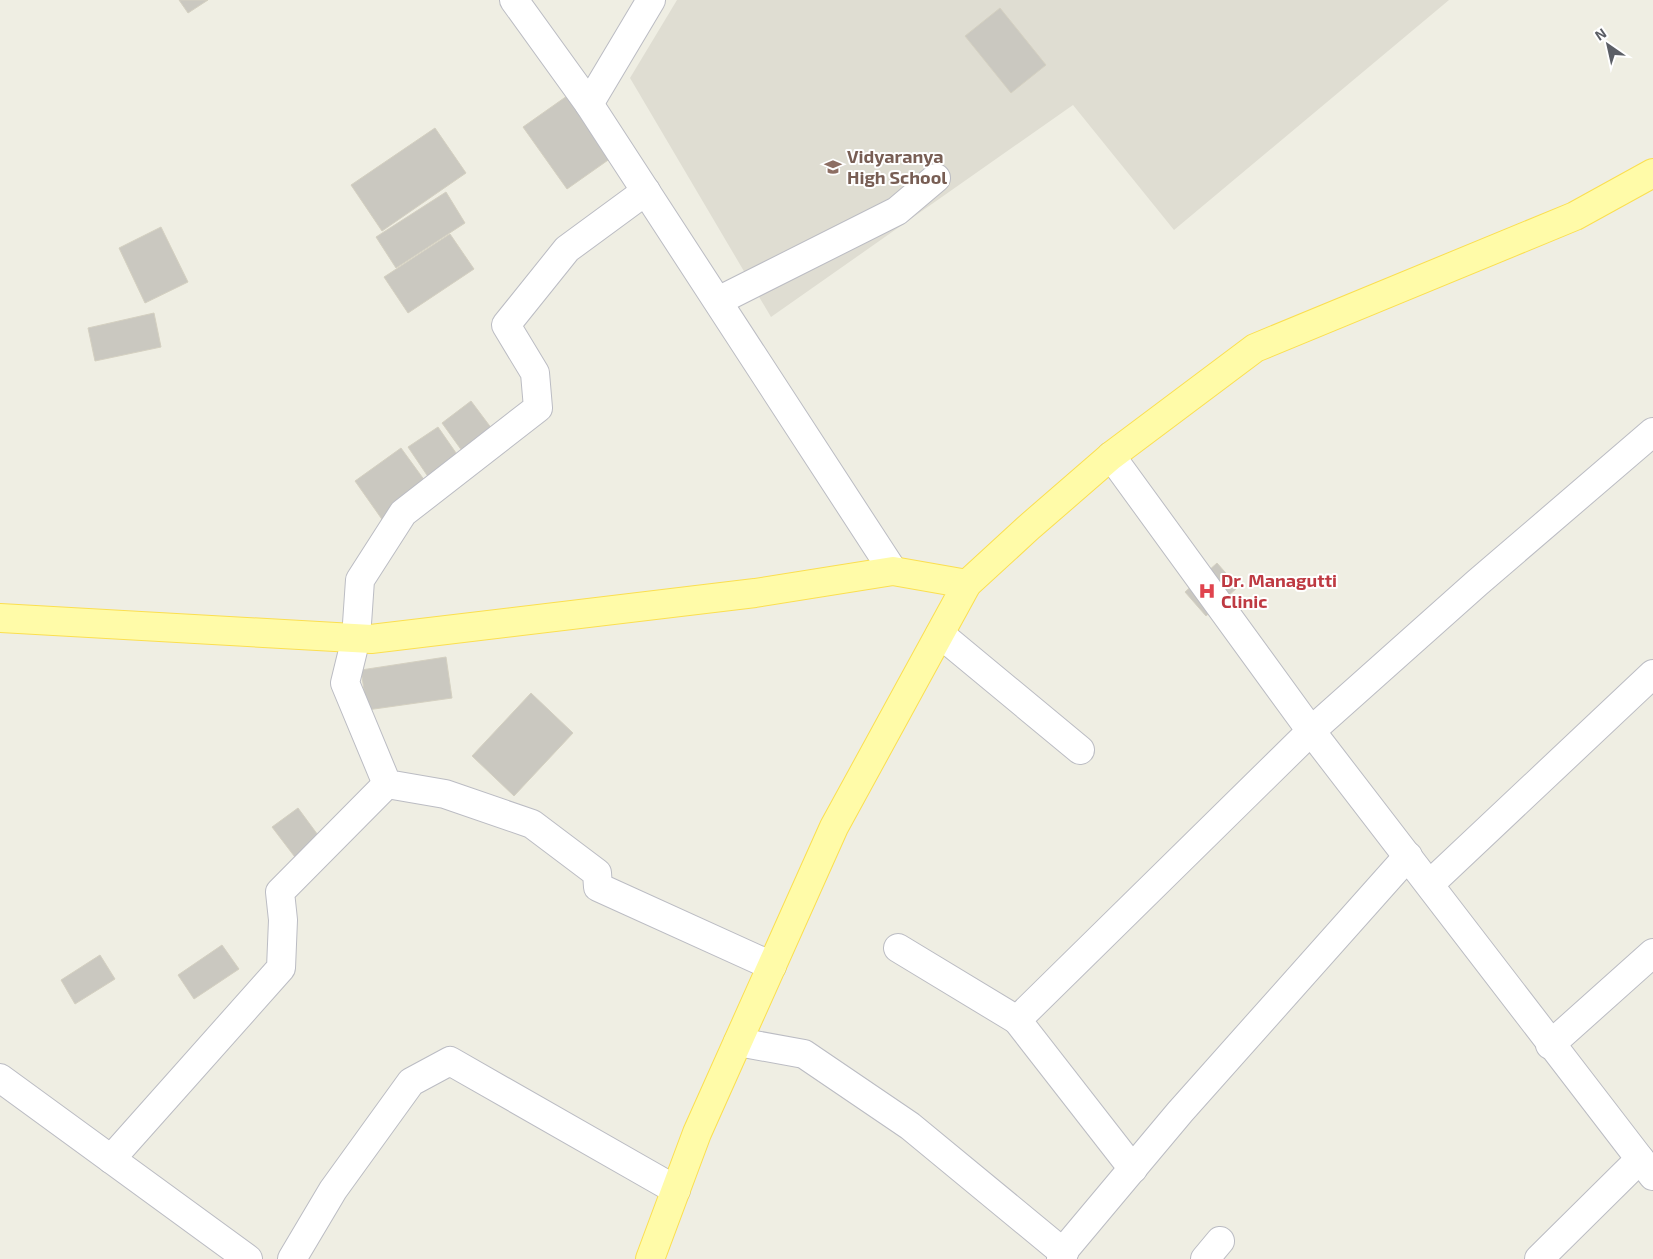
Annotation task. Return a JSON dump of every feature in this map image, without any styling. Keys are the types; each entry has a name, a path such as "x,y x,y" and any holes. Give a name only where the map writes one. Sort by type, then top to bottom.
{"main road":[{"path":"650,1259 697,1133 834,827 967,584 1111,456 1255,348 1575,216 1653,173"},
{"path":"0,618 371,639 745,594 894,571 967,584"}],"street":[{"path":"514,0 589,104 894,571"},
{"path":"589,104 651,0"},
{"path":"718,302 897,211 936,178"},
{"path":"387,784 345,683 356,638 360,580 403,513 538,408 535,373 506,325 567,249 646,191"},
{"path":"1017,1020 1310,732 1478,583 1653,432"},
{"path":"1111,456 1310,732 1430,884 1550,1045 1646,1167 1539,1259"},
{"path":"940,634 1080,750"},
{"path":"1430,884 1653,674"},
{"path":"387,784 445,794 532,824 597,873 598,887 772,966"},
{"path":"111,1159 281,968 283,920 280,892 387,784"},
{"path":"738,1042 804,1054 910,1126 1062,1256 1180,1112 1408,856"},
{"path":"898,948 1017,1020 1132,1169"},
{"path":"1550,1045 1653,954"},
{"path":"292,1259 332,1190 411,1082 450,1061 676,1190"},
{"path":"0,1078 248,1259"}],"shaded area":[{"name":"Vidyaranya High School","path":"677,0 1449,0 1174,230 1073,105 771,317 630,78"}],"building":[{"path":"179,0 208,0 188,13"},
{"path":"1000,8 1046,65 1011,93 965,36"},
{"path":"567,96 611,158 567,189 523,127"},
{"path":"435,128 466,173 382,231 351,185"},
{"path":"446,192 465,223 396,268 376,237"},
{"path":"161,227 188,282 145,303 119,248"},
{"path":"450,234 474,269 408,313 384,277"},
{"path":"154,313 161,347 95,361 88,328"},
{"path":"471,401 495,433 465,455 442,423"},
{"path":"438,427 463,463 433,484 408,447"},
{"path":"401,448 433,492 386,525 355,481"},
{"path":"1217,563 1238,587 1206,616 1185,592"},
{"path":"446,657 452,698 367,710 361,670"},
{"path":"531,693 573,733 514,796 472,756"},
{"path":"298,808 326,846 301,865 272,827"},
{"path":"222,945 239,969 194,999 178,975"},
{"path":"100,955 115,979 75,1004 61,980"}],"place":[{"name":"Vidyaranya High School","path":"833,167"},
{"name":"Dr. Managutti Clinic","path":"1207,591"}]}
